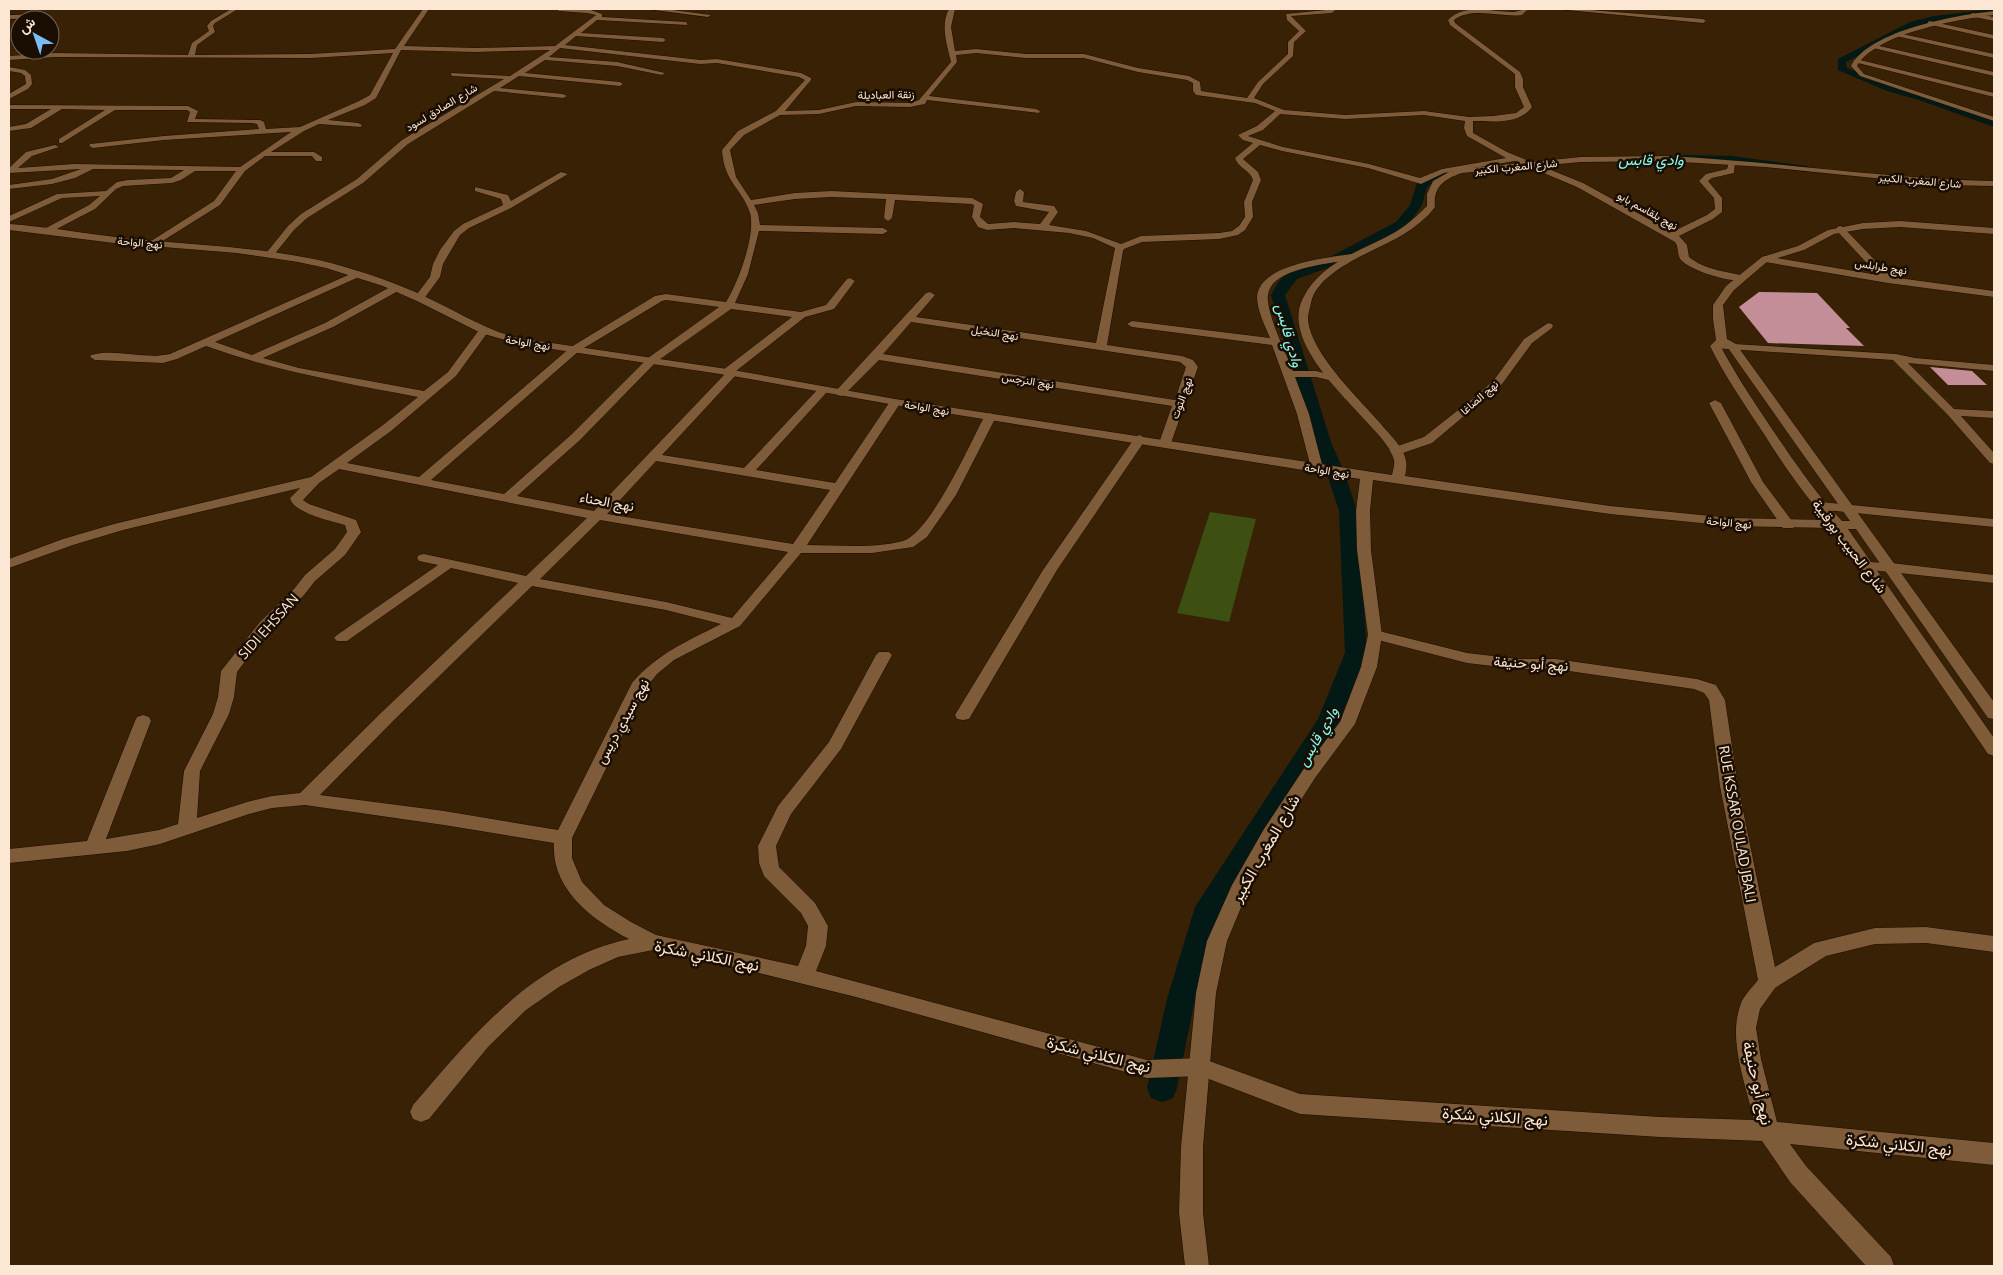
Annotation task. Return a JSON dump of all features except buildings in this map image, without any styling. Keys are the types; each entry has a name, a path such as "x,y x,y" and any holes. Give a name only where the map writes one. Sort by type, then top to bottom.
{"street":[{"path":"191,57 194,44 212,32 210,26 213,22 235,9"},
{"path":"154,244 217,203 242,169 263,154 301,129 362,103 373,96 399,49 426,9"},
{"path":"559,9 686,24"},
{"path":"650,9 682,10 708,15"},
{"path":"952,9 947,21 952,53 976,51 1026,56 1091,56 1138,70 1189,78 1198,83 1196,91 1206,95 1249,100 1278,108 1279,112"},
{"path":"1249,100 1260,83 1291,55 1291,42 1302,33 1301,28 1289,19 1288,15 1329,12 1333,9"},
{"path":"1514,159 1442,171 1421,181 1369,166 1257,143 1242,135 1260,128 1279,112 1345,118 1424,113 1469,119 1507,118 1521,115 1527,111 1528,107 1519,87 1520,79 1518,73 1452,24 1451,20 1454,16 1465,12 1515,14 1522,13 1525,9"},
{"path":"1560,9 1592,10 1703,21"},
{"path":"1994,12 1929,23 1898,35 1875,47 1856,61 1854,66 1862,75 1994,119"},
{"name":"شارع الصادق لسود","path":"270,254 290,228 304,216 360,181 405,142 516,76 543,58 600,14"},
{"path":"1972,15 1994,19"},
{"path":"1937,21 1994,36"},
{"path":"1929,23 1994,36"},
{"path":"575,34 663,40"},
{"path":"1898,35 1994,56"},
{"path":"9,58 55,55 311,56 399,49 475,50 557,47 607,49 700,62 717,61 807,77 809,79 807,83 795,92 779,113 742,132 726,150 727,169 755,215 750,251 741,284 729,305 652,360 576,437 506,498"},
{"path":"1875,47 1994,74"},
{"name":"زنقة العباديلة","path":"779,113 818,112 856,104 916,104 925,98 954,62 952,53"},
{"path":"543,58 617,64 662,73"},
{"path":"1856,61 1994,95"},
{"path":"9,69 27,73 29,80 26,88 9,97"},
{"path":"453,74 516,76 620,84"},
{"path":"9,88 26,88"},
{"path":"494,89 563,96"},
{"path":"925,98 1036,111"},
{"path":"9,107 188,108 194,111 190,120 260,122 263,131"},
{"path":"9,129 28,126 59,108"},
{"path":"10,171 29,154 59,144 113,108"},
{"name":"نهج بلقاسم بابو","path":"1469,119 1468,128 1470,134 1492,148 1514,159 1580,185 1672,236 1682,245 1684,258 1688,262 1705,269 1741,278"},
{"path":"315,122 358,125"},
{"path":"93,146 301,129"},
{"path":"1101,348 1106,310 1120,247 1141,239 1219,236 1235,233 1242,228 1248,217 1248,202 1257,180 1255,174 1240,162 1239,158 1257,143"},
{"path":"263,154 314,154 319,158"},
{"name":"شارع المغرب الكبير","path":"1396,451 1370,416 1333,378 1307,335 1302,318 1305,305 1317,285 1335,268 1350,258 1395,236 1418,220 1431,206 1430,199 1433,187 1447,176 1462,172 1616,158 1687,160 1788,167 1908,180 1994,184"},
{"path":"1672,236 1710,217 1719,210 1718,198 1703,181 1708,176 1731,171 1732,164"},
{"path":"10,171 52,166 242,169"},
{"path":"9,187 63,180 93,166"},
{"path":"49,230 86,210 118,185 134,182 172,180 193,168"},
{"path":"419,298 436,277 438,264 457,233 466,226 508,206 564,174"},
{"path":"478,189 505,197 508,206"},
{"path":"1020,192 1018,200 1020,204 1051,208 1054,212 1042,228"},
{"path":"9,219 60,196 109,193"},
{"path":"749,203 824,194 972,201 980,204 976,217 983,226 1013,225 1101,237 1120,247"},
{"path":"888,218 891,198"},
{"name":"شارع الحبيب بورقيبة","path":"1994,231 1900,224 1840,229 1801,248 1765,259 1730,288 1718,306 1718,319 1729,373 1784,456 1820,506 1838,524 1994,750"},
{"name":"نهج الواحة","path":"9,227 49,230 114,240 270,254 322,263 396,288 483,332 509,340 730,372 895,402 1367,476 1610,510 1731,522 1788,525 1861,525"},
{"path":"754,228 883,231"},
{"path":"1840,229 1888,280"},
{"path":"1317,468 1303,414 1263,304 1263,293 1274,278 1296,268 1350,258"},
{"name":"نهج طرابلس","path":"1765,259 1888,280 1994,294"},
{"path":"95,358 109,356 152,362 173,357 358,274"},
{"path":"422,481 575,349 658,298 666,297 801,315 830,307 850,281"},
{"path":"252,359 329,325 396,288"},
{"path":"840,393 930,295"},
{"path":"305,799 597,516 730,372 801,315"},
{"name":"نهج النخيل","path":"909,319 1182,359"},
{"path":"1132,324 1277,342"},
{"name":"نهج الصاغا","path":"1396,451 1428,440 1480,398 1498,382 1528,340 1548,326"},
{"name":"SIDI EHSSAN","path":"187,828 192,771 221,714 226,697 229,671 265,625 299,592 310,578 340,552 354,532 351,523 304,507 297,502 296,498 300,492 315,480 338,465 452,374 483,332"},
{"path":"206,343 252,359 299,371 427,395"},
{"path":"1725,347 1994,368"},
{"name":"شارع الحبيب بورقيبة","path":"1725,347 1861,525 1994,714"},
{"name":"نهج النرجس","path":"876,356 1179,404"},
{"name":"نهج التوت","path":"1165,443 1192,367 1189,362 1182,359"},
{"path":"1905,361 1994,460"},
{"path":"1288,374 1316,374 1333,378"},
{"path":"747,472 823,390"},
{"name":"نهج سيدي دريس","path":"563,838 638,686 652,670 670,657 735,623 797,548 895,402"},
{"path":"1715,403 1771,506 1788,525"},
{"path":"1951,412 1994,414"},
{"name":"نهج الحناء","path":"338,465 597,516 797,548 872,549 908,544 922,534 950,496 990,417"},
{"path":"963,715 1050,570 1140,439"},
{"path":"1396,451 1400,458 1398,479"},
{"path":"653,457 838,487"},
{"name":"شارع المغرب الكبير","path":"1196,1266 1191,1213 1192,1147 1201,1067 1206,993 1217,940 1241,885 1270,834 1309,774 1347,724 1369,667 1375,635 1364,550 1363,511 1367,476"},
{"name":"SIDI EHSSAN","path":"9,564 68,542 119,527 315,480"},
{"path":"1820,506 1994,522"},
{"path":"424,558 447,565 666,606 735,623"},
{"path":"342,638 447,565"},
{"path":"1866,566 1891,567 1994,579"},
{"name":"نهج أبو حنيفة","path":"1375,635 1467,658 1518,664 1555,664 1689,683"},
{"path":"804,976 816,946 818,926 808,908 771,871 768,862 767,846 784,811 835,745 884,655"},
{"name":"RUE KSSAR OULAD JBALI","path":"1689,683 1710,689 1717,700 1729,786 1768,982"},
{"path":"94,847 143,720"},
{"path":"9,856 128,844 160,837 247,808 272,802 305,799 444,818 563,838 563,857 568,870 584,897 603,915 624,929 653,942"},
{"name":"نهج أبو حنيفة","path":"1882,1266 1798,1174 1768,1131 1750,1059 1746,1028 1750,1006 1768,982 1821,950 1875,936 1926,936 1994,944"},
{"name":"نهج الكلاني شكرة","path":"422,1112 481,1041 519,1004 552,980 582,964 615,950 653,942 804,976 1147,1069 1201,1067 1300,1104 1660,1127 1768,1131 1994,1154"}],"green space":[{"path":"1210,512 1256,519 1229,622 1177,613"}],"waterway":[{"name":"وادي قابس","path":"1994,11 1934,19 1913,24 1841,61 1843,70 1891,89 1923,98 1994,124"},
{"name":"وادي قابس","path":"1684,158 1732,159 1807,169"},
{"name":"وادي قابس","path":"1162,1088 1181,999 1208,907 1329,720 1356,653 1348,511 1335,471 1323,445 1278,295 1284,284 1292,276 1333,261 1401,225 1416,205 1421,186 1431,178 1451,171"}]}
